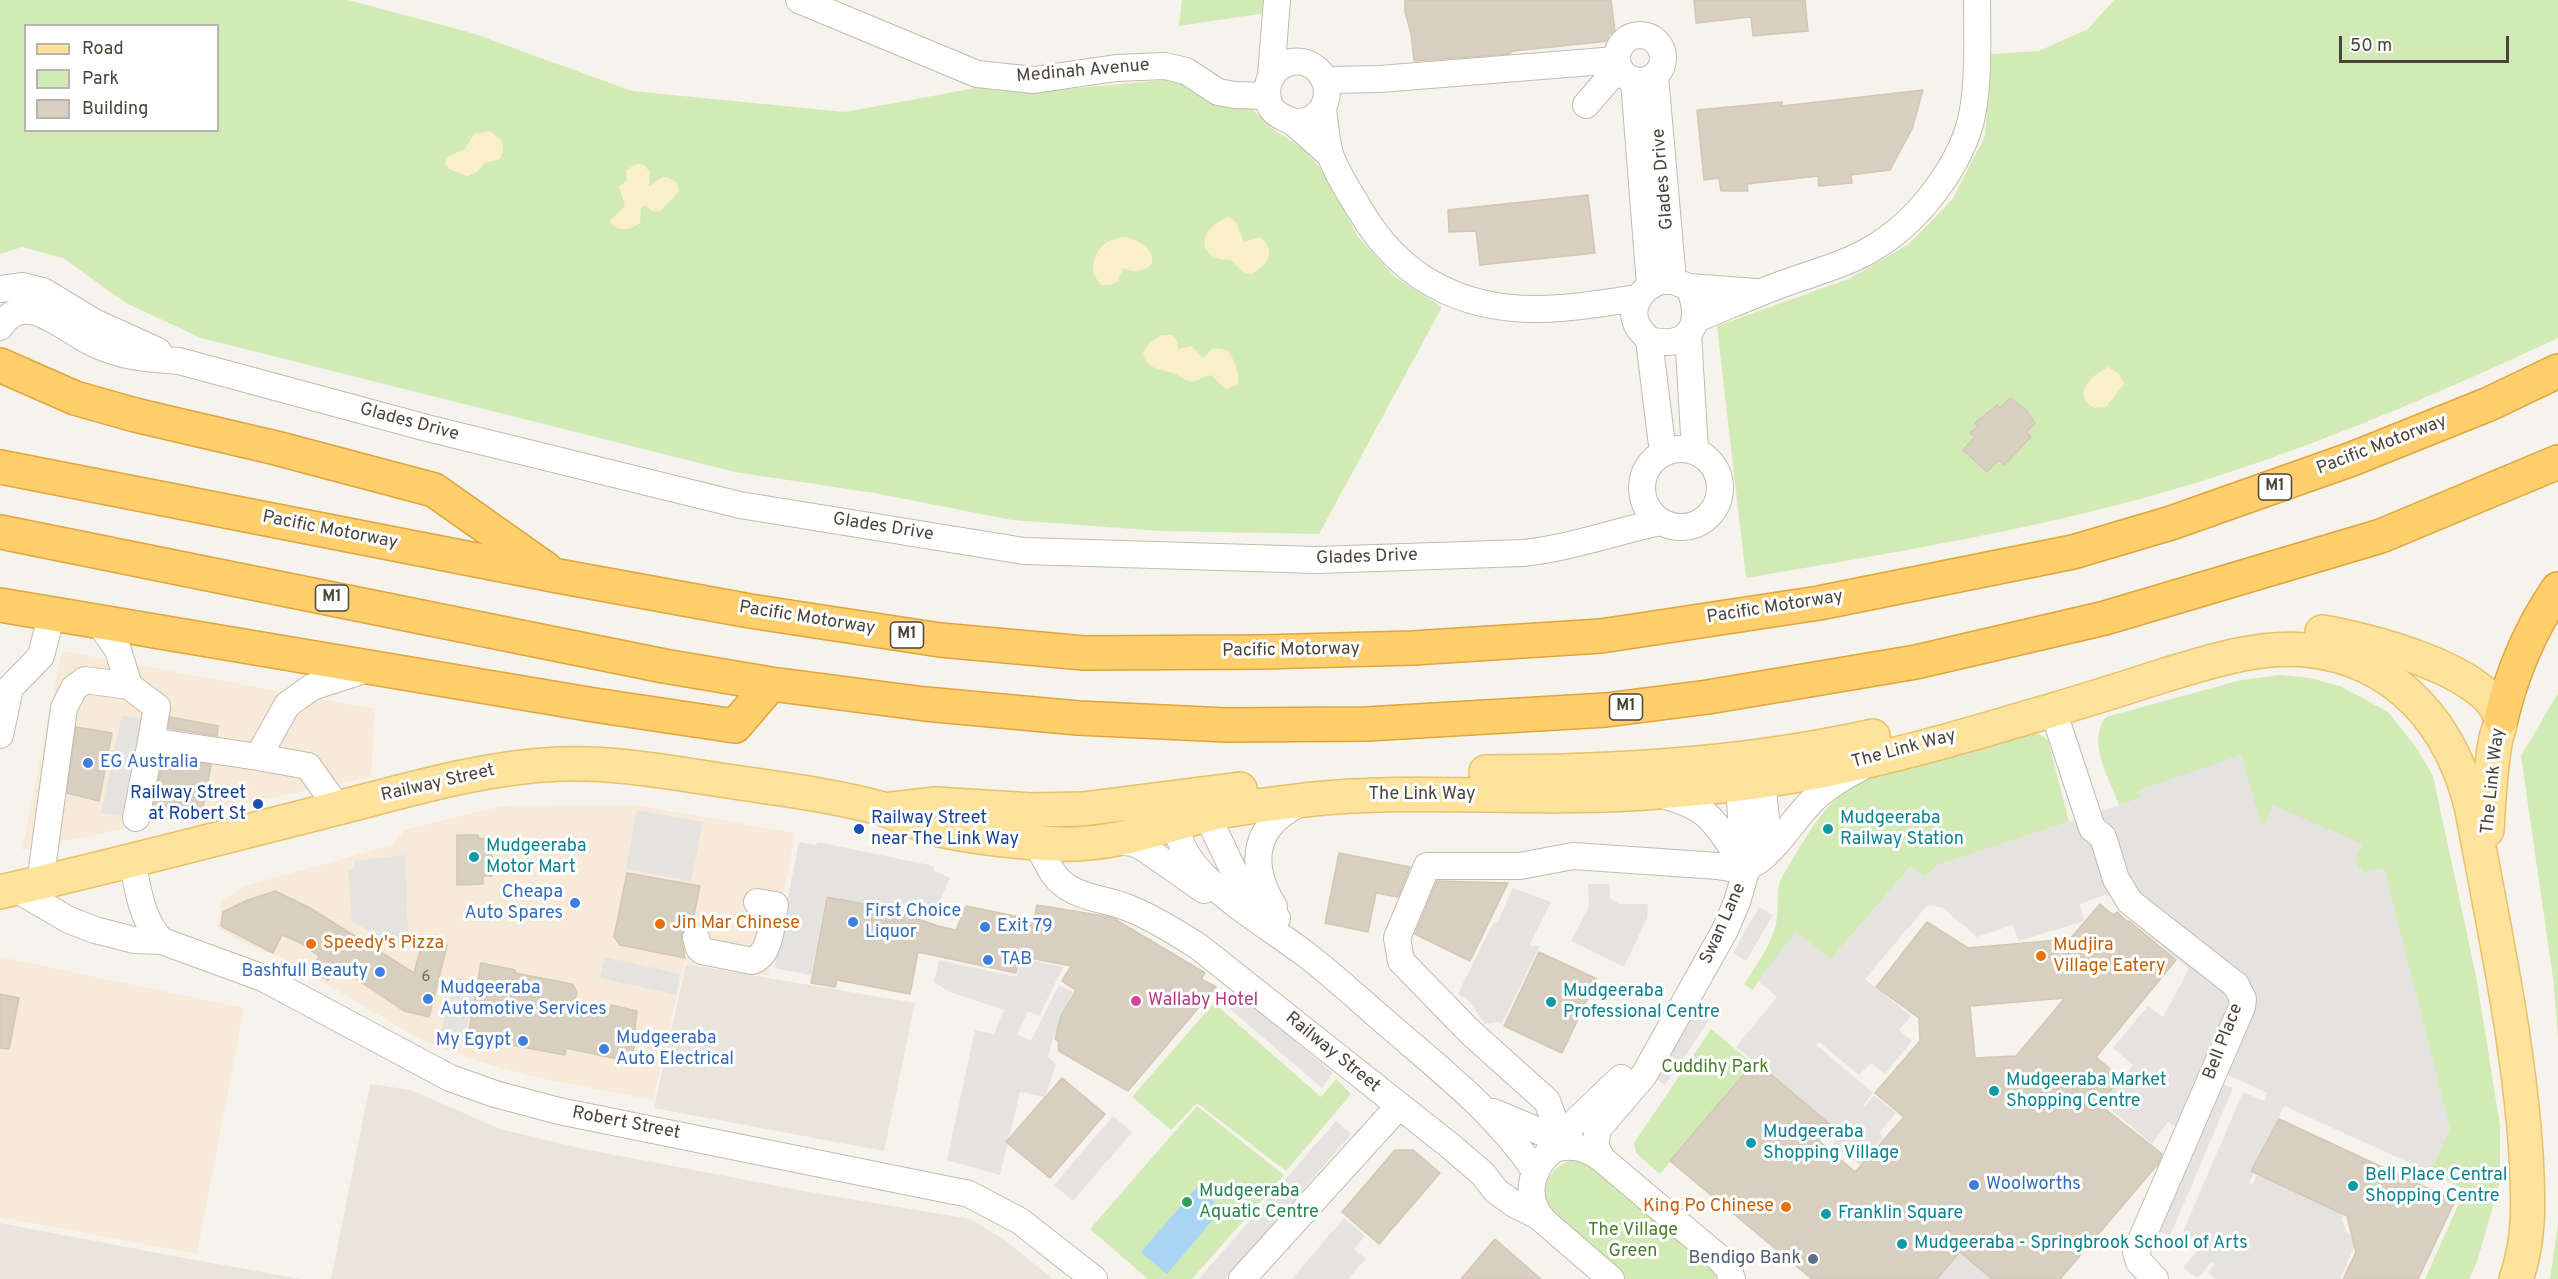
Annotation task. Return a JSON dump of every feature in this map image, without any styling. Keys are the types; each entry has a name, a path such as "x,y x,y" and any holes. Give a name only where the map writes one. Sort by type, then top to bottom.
{"highway":[{"name":"M1","path":"0,364 75,398 434,490 558,576"},
{"name":"Pacific Motorway","path":"0,467 558,576 750,611 940,640 1084,653 1413,648 1601,636 1819,603 2073,552 2170,523 2352,459 2489,404 2558,371"},
{"name":"M1","path":"0,532 664,666 771,684 925,704 1055,716 1227,725 1367,724 1617,709 1708,697 1905,664 2021,639 2105,618 2381,536 2558,462"},
{"path":"2501,719 2520,659 2558,589"},
{"path":"0,605 371,668 735,726 771,684"}],"main road":[{"name":"The Link Way","path":"1192,811 1378,794 1655,793 1749,774 1826,770 1882,757 2058,701 2230,638 2279,631 2312,631 2368,642 2425,659 2480,692 2494,706 2501,719 2490,777 2485,878"},
{"name":"The Link Way","path":"2058,701 2226,657 2264,651 2302,650 2355,662 2389,679 2425,710 2445,737 2456,758 2469,797 2514,1040 2526,1154 2528,1220 2516,1279"},
{"path":"1192,811 1385,775 1437,772 1546,772 1688,765 1749,774 1817,748 2058,701"},
{"name":"Railway Street","path":"12,887 132,861 338,808 509,768 595,764 622,766 759,786 884,809 933,828 1033,842 1076,844 1115,841 1192,811"},
{"name":"Railway Street","path":"884,809 936,804 1032,810 1192,811"},
{"name":"The Link Way","path":"2493,1279 2511,1228 2526,1154"}],"street":[{"name":"Medinah Avenue","path":"799,0 976,74 1034,81 1116,68 1165,66 1186,70 1218,92 1235,95 1269,86"},
{"path":"1278,5 1269,86 1271,108 1281,118 1293,122 1330,155 1372,231 1392,255 1414,274 1467,300 1502,306 1560,309 1671,343 1692,326 1760,292 1856,257 1879,245 1928,201 1955,159 1973,111 1977,68 1977,0"},
{"path":"1278,5 1307,63"},
{"path":"1269,86 1287,63 1307,63 1318,69 1326,80 1328,95 1323,109 1330,155"},
{"path":"1326,80 1631,71"},
{"path":"1586,105 1631,71"},
{"name":"Glades Drive","path":"1631,71 1662,288"},
{"path":"1293,122 1310,120 1323,109"},
{"name":"Glades Drive","path":"0,290 23,286 44,291 94,322 179,361 427,428 740,505 1024,551 1317,560 1523,553 1555,549 1660,522 1676,527 1692,526 1706,518 1716,505 1721,489 1718,473 1709,460 1695,451 1692,326 1696,303 1662,288"},
{"path":"1560,309 1662,288 1760,292"},
{"name":"Glades Drive","path":"1662,288 1634,312 1643,333 1664,453"},
{"name":"Glades Drive","path":"0,327 6,318 16,312 34,311 108,350 142,358 179,361"},
{"path":"1660,522 1650,513 1643,500 1642,486 1645,473 1652,461 1664,453 1679,449 1695,451"},
{"name":"Glades Drive","path":"1603,535 1643,500"},
{"path":"0,735 10,688 41,656 52,613"},
{"path":"99,623 118,650 129,686"},
{"path":"258,757 287,705 312,687 371,668"},
{"path":"12,887 64,708 74,688 85,680 129,686 157,707 136,818"},
{"name":"Bell Place","path":"2058,701 2092,828 2103,837 2116,879 2130,902 2236,985 2243,999 2239,1014 2136,1252 2139,1262 2155,1279"},
{"path":"151,741 308,766 338,808"},
{"name":"Swan Lane","path":"1748,867 1772,849 1822,792 1849,774 1882,757"},
{"name":"Swan Lane","path":"1559,1155 1596,1147 1598,1129 1644,1075 1725,930 1748,867 1761,853 1764,839 1766,812 1749,774"},
{"name":"Swan Lane","path":"1655,793 1688,803 1704,811 1716,823 1748,867"},
{"name":"Railway Street","path":"1302,947 1265,892 1259,873 1258,858 1263,835 1270,824 1292,808 1309,800"},
{"name":"Railway Street","path":"1192,811 1181,842 1201,873 1215,887 1266,927"},
{"name":"Railway Street","path":"1192,811 1236,876 1302,947 1484,1108 1518,1147 1559,1155"},
{"name":"Railway Street","path":"1115,841 1128,841 1144,848 1215,897 1302,947"},
{"name":"Railway Street","path":"1033,842 1043,854 1051,872 1063,885 1149,917 1199,947 1483,1174 1491,1185 1507,1199 1544,1221 1611,1279"},
{"path":"1559,1155 1554,1120 1547,1101 1469,1031 1401,960 1397,938 1427,866 1520,866 1574,856 1748,867"},
{"path":"132,861 145,915 151,930 162,941"},
{"name":"Robert Street","path":"12,887 69,920 95,930 134,940 162,941 263,978 417,1062 450,1078 495,1094 559,1111 969,1194 1020,1221 1050,1242 1094,1279"},
{"path":"696,938 702,951 752,960 758,959 766,948 775,905 757,902"},
{"path":"1483,1174 1509,1178 1559,1155 1619,1080 1675,1017"},
{"path":"1242,1279 1399,1106"},
{"name":"Railway Street","path":"1484,1108 1559,1155 1727,1271 1745,1279"},
{"name":"Railway Street","path":"1544,1221 1532,1204 1531,1195 1559,1155"}],"shaded area":[{"path":"62,651 375,709 371,777 22,850"},
{"path":"122,715 146,720 126,817 101,813"},
{"path":"2241,755 2261,825 2266,823 2273,805 2362,844 2355,862 2364,873 2384,868 2450,1127 2430,1172 2284,1106 2249,1183 2253,1184 2260,1168 2347,1207 2342,1219 2347,1233 2358,1238 2340,1279 2216,1279 2208,1272 2215,1264 2212,1261 2198,1278 2183,1268 2197,1251 2200,1242 2182,1234 2243,1092 2264,1101 2267,1093 2226,1074 2221,1083 2233,1088 2170,1236 2155,1230 2176,1127 2168,1122 2152,1144 2102,1102 2133,1065 2113,1048 2148,1006 2163,1017 2189,969 2118,909 2117,901 2109,896 2104,895 2080,904 2084,921 2019,941 2012,925 1977,937 1943,908 1930,905 1925,908 1865,979 1911,1016 1899,1030 1912,1041 1885,1074 1871,1063 1859,1075 1819,1042 1816,1045 1873,1093 1863,1105 1865,1106 1874,1095 1896,1113 1879,1133 1883,1137 1860,1165 1833,1143 1840,1134 1736,1047 1777,997 1758,981 1796,931 1831,959 1911,866 1925,877 1938,865 2141,798 2138,790"},
{"path":"635,805 795,833 769,976 685,962 653,1100 530,1076 467,1058 421,1040 284,959 248,945 217,927 222,902 245,886 392,845 405,830 502,806"},
{"path":"637,810 703,822 691,881 626,869"},
{"path":"799,842 816,845 817,842 934,866 934,871 950,878 933,917 826,896 811,975 774,968"},
{"path":"405,855 408,932 399,949 352,921 348,870 354,869 354,861"},
{"path":"1588,884 1610,884 1610,898 1619,904 1648,904 1647,918 1624,967 1571,941 1589,906"},
{"path":"1513,888 1551,902 1529,946 1540,946 1502,1023 1485,1024 1470,1002 1458,993 1493,924 1498,921"},
{"path":"1759,907 1773,915 1746,961 1733,953"},
{"path":"0,957 244,1008 197,1254 0,1217"},
{"path":"605,957 680,974 676,995 600,978"},
{"path":"1022,958 1063,967 1039,1016 1028,1011 1017,1034 1031,1041 1059,985 1073,992 1053,1037 1048,1057 1056,1064 1045,1097 1020,1092 1000,1175 947,1160 975,1030 994,1034 1004,1010 950,992 934,982 939,960 1017,977"},
{"path":"686,964 915,1003 884,1151 654,1108"},
{"path":"455,976 478,982 464,1038 441,1031"},
{"path":"1240,995 1333,1073 1322,1088 1229,1008"},
{"path":"1701,1000 1716,1010 1665,1085 1650,1075"},
{"path":"370,1084 411,1090 500,1129 584,1149 809,1192 970,1219 1002,1238 1053,1279 331,1279"},
{"path":"1113,1116 1132,1132 1073,1201 1054,1185"},
{"path":"1336,1121 1351,1134 1226,1279 1199,1279"},
{"path":"1344,1218 1365,1236 1354,1249 1366,1259 1348,1279 1292,1279"},
{"path":"0,1223 179,1257 300,1279 0,1279"},
{"path":"1961,1253 1987,1275 1992,1279 1938,1279"}],"green space":[{"path":"0,0 348,0 472,33 632,91 845,112 976,88 1033,92 1177,79 1204,98 1252,109 1274,130 1305,150 1326,175 1358,237 1395,277 1442,307 1319,534 1162,531 1012,520 874,493 735,472 201,338 126,303 63,258 22,247 0,254"},
{"path":"1182,0 1265,0 1265,13 1179,26"},
{"path":"2114,0 2558,0 2558,338 2355,427 2272,458 2171,490 2111,507 1990,534 1746,578 1717,326 1851,278 1909,244 1952,200 1985,136 1991,54 2039,51 2088,29"},
{"path":"2280,675 2310,678 2340,686 2388,712 2418,750 2433,776 2476,976 2500,1125 2500,1182 2477,1262 2469,1279 2425,1279 2465,1190 2430,1172 2450,1127 2364,873 2354,862 2362,844 2273,806 2266,824 2260,825 2138,791 2142,798 2119,805 2102,761 2098,737 2100,727 2106,717 2241,680"},
{"path":"2558,693 2558,1037 2553,978 2521,756"},
{"path":"2024,732 2039,734 2048,740 2069,822 1938,865 1925,877 1911,866 1831,959 1758,981 1753,990 1744,984 1763,955 1774,932 1780,881 1813,826 1838,797 1877,773 1901,764"},
{"path":"1214,1003 1321,1097 1336,1079 1351,1094 1286,1171 1197,1103 1171,1130 1132,1097"},
{"name":"Cuddihy Park","path":"1711,1029 1752,1063 1660,1174 1636,1153 1634,1143"},
{"name":"Mudgeeraba Aquatic Centre","path":"1197,1106 1284,1175 1192,1279 1148,1279 1090,1229"},
{"name":"The Village Green","path":"1572,1159 1582,1159 1595,1166 1717,1273 1718,1279 1623,1279 1548,1215 1543,1188 1546,1181 1555,1169"},
{"path":"2558,1224 2558,1279 2550,1279"}],"sand":[{"path":"490,131 502,141 503,151 500,159 485,163 477,172 467,176 449,169 445,163 446,157 465,149 474,134"},
{"path":"638,163 644,165 650,172 649,186 668,177 677,183 679,191 662,210 654,212 644,205 641,208 640,223 630,229 619,229 610,221 625,206 619,186 627,181 626,170"},
{"path":"1229,217 1236,222 1244,242 1260,237 1268,248 1266,263 1251,274 1243,272 1231,260 1219,258 1210,254 1206,249 1204,242 1211,228"},
{"path":"1123,237 1141,243 1147,249 1151,254 1151,265 1136,271 1123,268 1118,281 1110,285 1101,285 1093,274 1097,254 1104,244"},
{"path":"1162,335 1172,335 1178,342 1178,349 1191,346 1203,358 1213,348 1227,350 1236,367 1237,385 1226,389 1211,375 1192,382 1150,366 1143,352 1150,342"},
{"path":"2109,367 2119,374 2124,384 2106,407 2095,408 2084,398 2086,386 2096,374"}],"water":[{"path":"1197,1187 1222,1209 1167,1274 1141,1252"}],"building":[{"path":"1405,0 1611,0 1615,33 1608,34 1609,41 1513,51 1509,54 1414,61"},
{"path":"1694,0 1805,0 1808,31 1753,36 1751,17 1696,23"},
{"path":"1923,90 1912,129 1890,170 1851,175 1852,183 1819,186 1818,176 1747,184 1748,191 1721,191 1719,178 1704,180 1697,110 1782,102 1782,106"},
{"path":"1588,195 1595,253 1480,265 1476,231 1449,232 1448,210"},
{"path":"2010,398 2025,409 2035,423 2026,432 2031,437 2004,465 1999,460 1987,472 1963,450 1975,437 1970,433 1978,426 1975,423 1997,405 2000,408"},
{"path":"170,717 218,726 217,736 168,728"},
{"name":"EG Australia","path":"76,727 112,733 99,801 67,793"},
{"path":"163,758 211,765 202,813 154,804"},
{"name":"Mudgeeraba Motor Mart","path":"457,835 478,835 479,839 492,838 492,876 483,876 483,884 457,885"},
{"path":"1339,853 1410,867 1398,897 1376,893 1368,932 1325,923"},
{"path":"627,873 700,886 692,924 685,928 681,935 685,958 620,945 614,937"},
{"path":"1437,881 1508,883 1470,961 1415,934"},
{"path":"275,891 310,908 414,973 423,940 447,946 429,1017 404,1011 337,966 328,980 311,971 319,956 299,942 282,935 273,953 221,926 223,912"},
{"path":"827,897 886,908 956,930 966,906 1034,920 1037,905 1113,918 1205,973 1201,979 1216,987 1128,1091 1059,1051 1058,1041 1055,1039 1061,1016 1076,990 1062,981 1071,966 1020,956 1016,973 918,952 910,994 837,980 835,987 811,983"},
{"name":"Mudgeeraba Market Shopping Centre","path":"2100,904 2113,915 2117,912 2176,960 2096,1057 2121,1078 2099,1104 2162,1154 2158,1164 2060,1279 1992,1279 1960,1252 1937,1279 1812,1279 1670,1161 1755,1061 1832,1126 1819,1141 1855,1172 1904,1117 1875,1093 1920,1041 1919,1018 1876,987 1927,922 1968,948 2070,939","holes":["2065,998 2016,1056 1975,1058 1970,1006"]},
{"name":"Mudgeeraba Professional Centre","path":"1539,952 1597,979 1562,1053 1504,1026"},
{"path":"481,963 515,970 515,973 572,984 577,992 573,1009 609,1017 611,1005 637,1011 634,1036 636,1036 631,1062 566,1048 565,1055 500,1043 501,1036 469,1030"},
{"path":"0,994 19,998 9,1049 0,1048"},
{"path":"1062,1078 1105,1114 1050,1178 1006,1142"},
{"name":"Bell Place Central Shopping Centre","path":"2279,1119 2455,1201 2418,1279 2343,1279 2356,1252 2347,1216 2251,1171"},
{"path":"1395,1150 1413,1150 1440,1173 1379,1244 1342,1212"},
{"path":"1495,1239 1541,1279 1461,1279"}],"place":[{"name":"EG Australia","path":"88,763"},
{"name":"Railway Street at Robert St","path":"258,804"},
{"name":"Railway Street near The Link Way","path":"859,829"},
{"name":"Mudgeeraba Railway Station","path":"1828,829"},
{"name":"Mudgeeraba Motor Mart","path":"474,857"},
{"name":"Cheapa Auto Spares","path":"575,903"},
{"name":"First Choice Liquor","path":"853,922"},
{"name":"Jin Mar Chinese","path":"660,924"},
{"name":"Exit 79","path":"985,927"},
{"name":"Speedy's Pizza","path":"311,944"},
{"name":"Mudjira Village Eatery","path":"2041,956"},
{"name":"TAB","path":"988,960"},
{"name":"Bashfull Beauty","path":"380,972"},
{"name":"Mudgeeraba Automotive Services","path":"428,999"},
{"name":"Wallaby Hotel","path":"1136,1001"},
{"name":"Mudgeeraba Professional Centre","path":"1551,1002"},
{"name":"My Egypt","path":"523,1041"},
{"name":"Mudgeeraba Auto Electrical","path":"604,1049"},
{"name":"Mudgeeraba Market Shopping Centre","path":"1994,1091"},
{"name":"Mudgeeraba Shopping Village","path":"1751,1143"},
{"name":"Woolworths","path":"1974,1185"},
{"name":"Bell Place Central Shopping Centre","path":"2353,1186"},
{"name":"Mudgeeraba Aquatic Centre","path":"1187,1202"},
{"name":"King Po Chinese","path":"1786,1207"},
{"name":"Franklin Square","path":"1826,1214"},
{"name":"Mudgeeraba - Springbrook School of Arts","path":"1902,1244"},
{"name":"Bendigo Bank","path":"1813,1259"}]}
